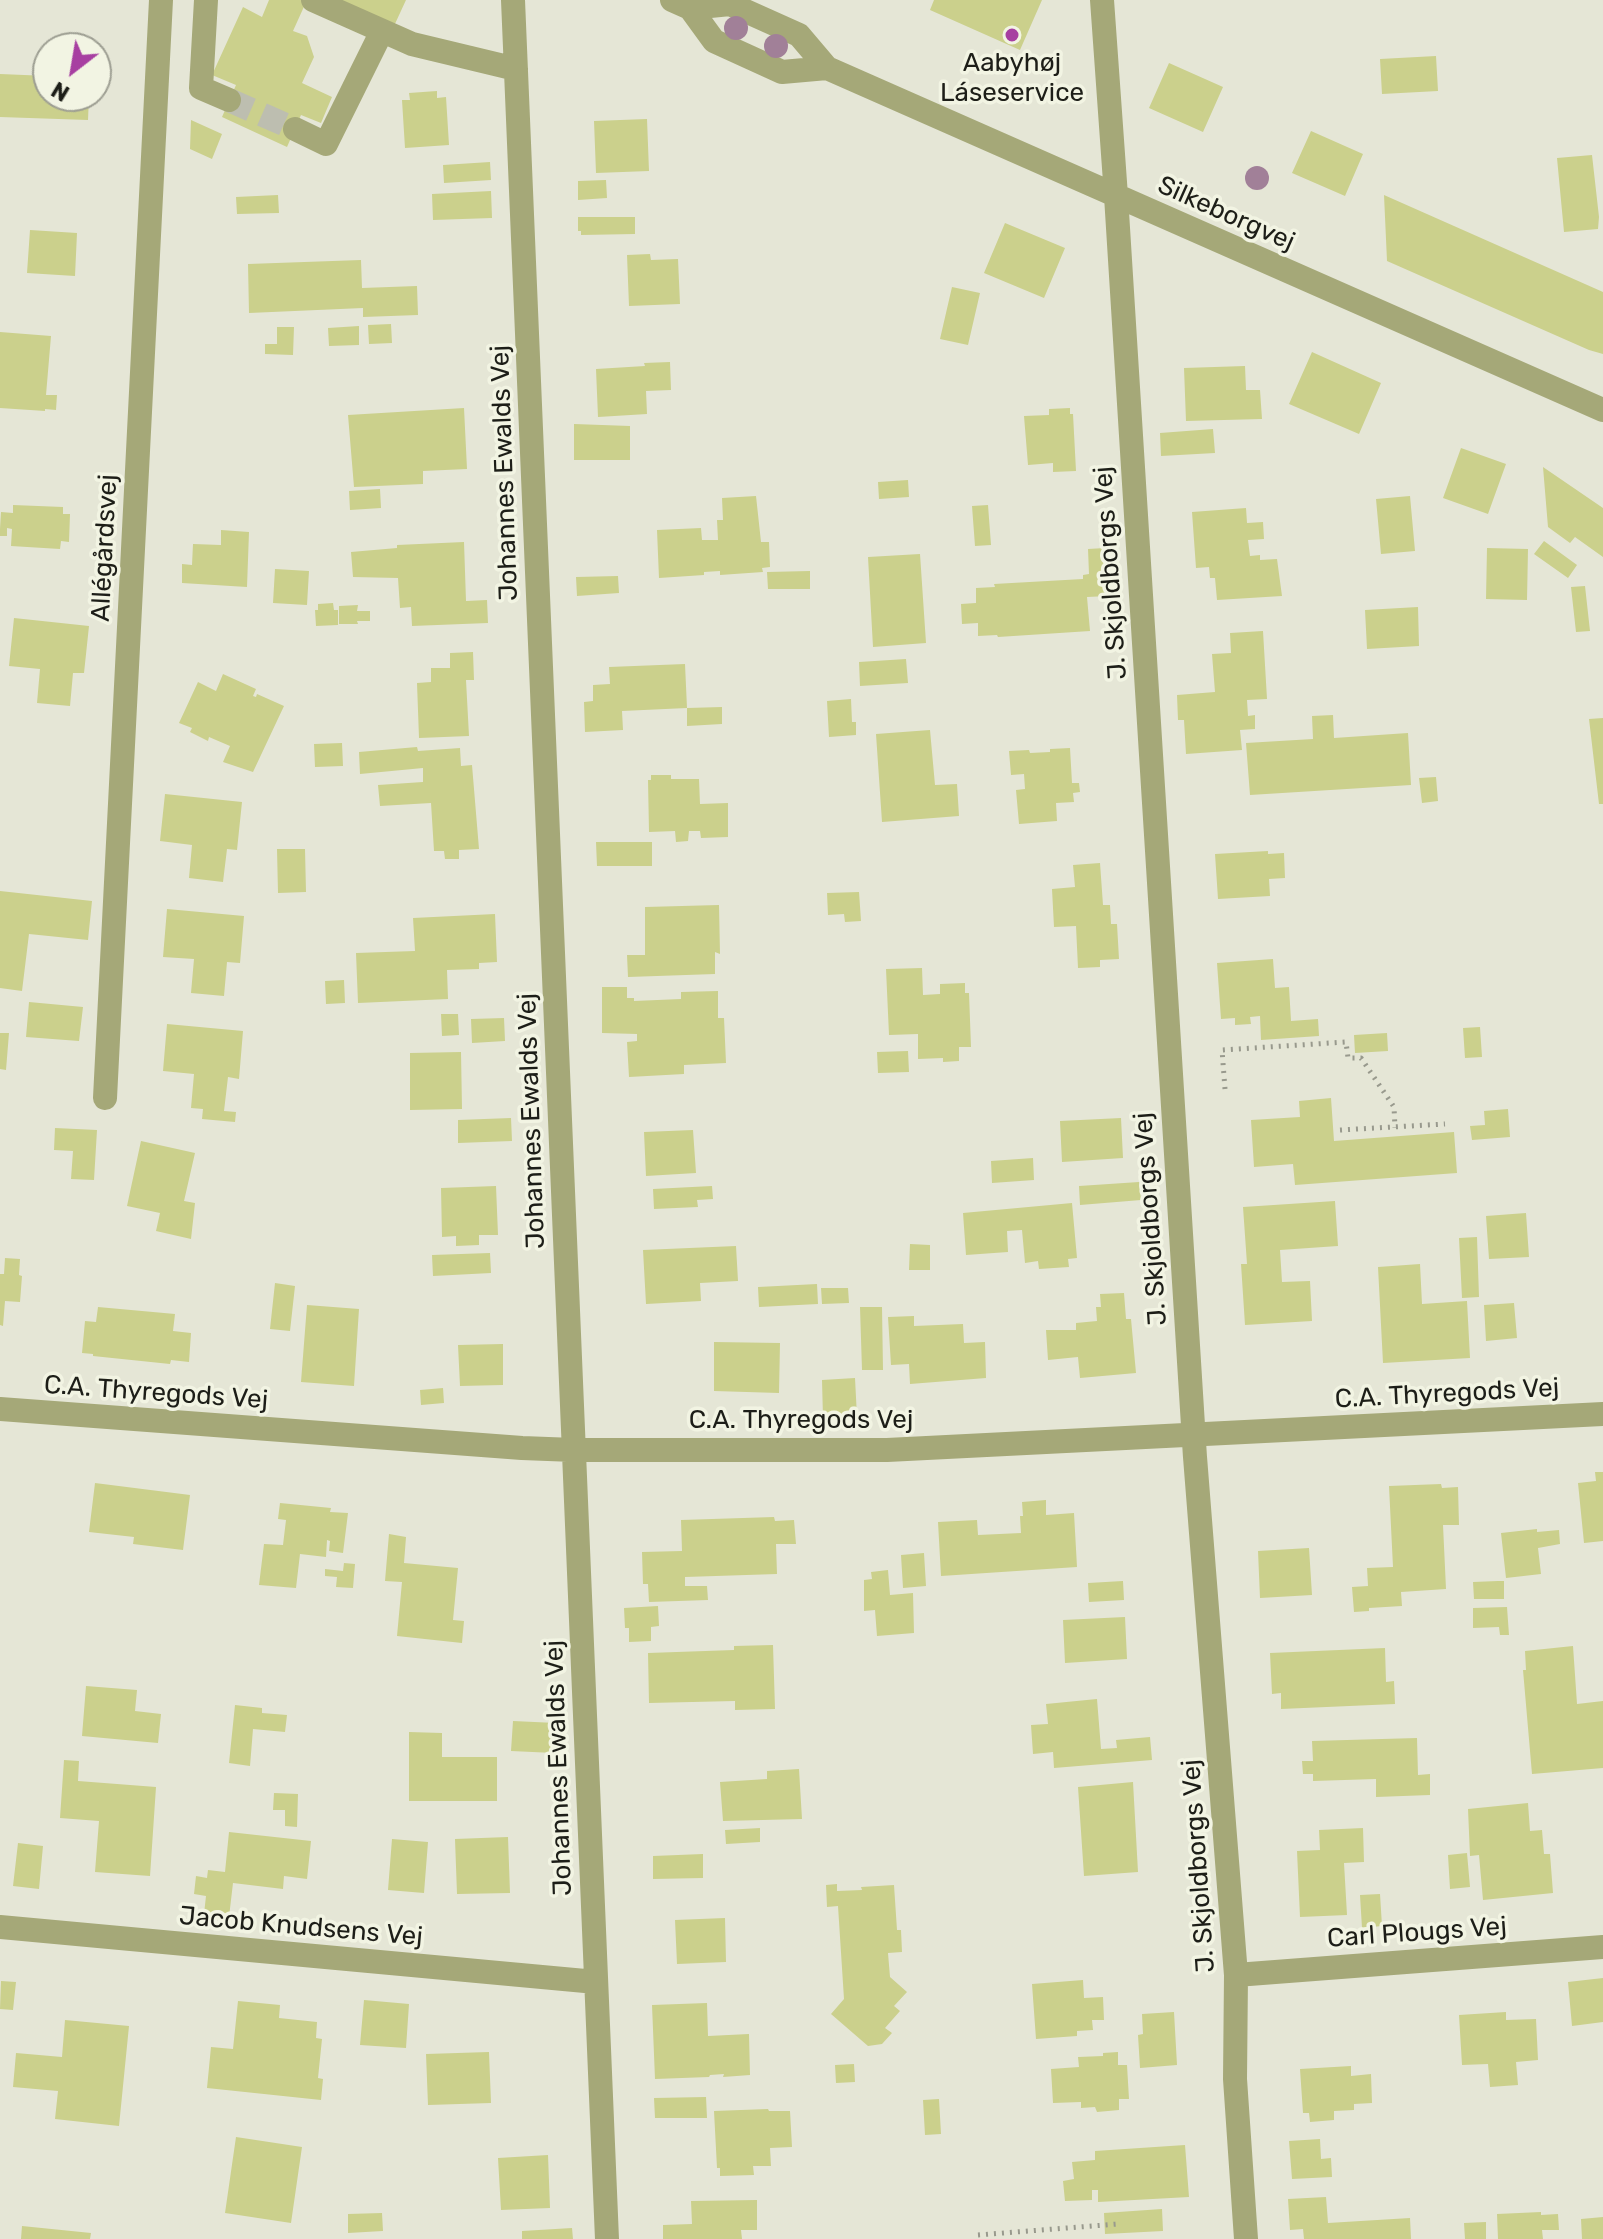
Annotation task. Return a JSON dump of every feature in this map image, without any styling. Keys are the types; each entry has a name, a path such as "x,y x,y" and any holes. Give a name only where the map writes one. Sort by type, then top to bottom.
{"street":[{"name":"Allégårdsvej","path":"105,1098 161,0"},
{"path":"206,0 201,88 229,100"},
{"path":"313,0 412,44 516,69"},
{"name":"Johannes Ewalds Vej","path":"513,0 607,2239"},
{"name":"J. Skjoldborgs Vej","path":"1102,0 1193,1435 1236,1975 1235,2079 1246,2239"},
{"name":"Silkeborgvej","path":"681,4 714,41 782,72 827,68"},
{"name":"Silkeborgvej","path":"681,4 730,4 799,35 827,68 1603,410"},
{"path":"295,129 326,144 382,31"},
{"name":"C.A. Thyregods Vej","path":"0,1409 574,1450 887,1450 1603,1414"},
{"name":"Jacob Knudsens Vej","path":"0,1927 596,1982"},
{"name":"Carl Plougs Vej","path":"1236,1975 1603,1947"}],"path":[{"path":"1225,1089 1222,1050 1346,1042 1348,1058 1361,1058 1394,1107 1395,1128"},
{"path":"1340,1130 1445,1124"},
{"path":"978,2235 1118,2224"}],"building":[{"path":"269,0 307,0 293,31 307,36 314,57 302,83 332,97 321,123 301,115 287,147 222,117 236,85 212,75 243,7 262,17"},
{"path":"336,0 406,0 394,26"},
{"path":"934,0 1042,0 1020,50 930,10"},
{"path":"1436,56 1438,91 1382,94 1380,59"},
{"path":"1169,63 1223,87 1203,132 1149,108"},
{"path":"0,74 32,75 32,112 88,112 88,120 0,117"},
{"path":"437,91 437,98 446,97 449,145 405,148 402,100 410,100 409,93"},
{"path":"647,119 649,171 596,173 594,121"},
{"path":"191,120 222,134 212,159 190,149"},
{"path":"1311,131 1363,154 1345,196 1292,173"},
{"path":"1592,155 1598,229 1564,232 1557,158"},
{"path":"490,162 491,180 444,183 443,165"},
{"path":"606,180 607,198 578,200 578,181"},
{"path":"491,191 492,218 433,220 432,194"},
{"path":"278,195 279,213 237,214 236,197"},
{"path":"1384,195 1603,292 1603,354 1387,261"},
{"path":"578,217 635,217 635,234 581,235"},
{"path":"1005,223 1065,248 1044,298 984,273"},
{"path":"30,230 77,233 75,276 27,273"},
{"path":"650,254 651,260 678,259 680,304 629,306 627,255"},
{"path":"361,260 362,288 417,286 418,315 363,317 363,308 249,313 248,264"},
{"path":"952,287 980,293 968,345 940,339"},
{"path":"391,324 392,343 369,344 368,325"},
{"path":"359,326 359,345 329,346 328,328"},
{"path":"277,327 294,327 293,355 265,354 265,344 277,344"},
{"path":"0,332 51,336 46,395 57,395 56,410 0,408"},
{"path":"1312,352 1381,383 1359,434 1289,404"},
{"path":"670,362 671,390 646,391 647,414 598,417 596,369"},
{"path":"1245,366 1246,390 1260,390 1262,419 1186,421 1184,368"},
{"path":"464,408 467,469 423,471 423,484 354,487 348,415"},
{"path":"1070,408 1070,414 1073,414 1076,471 1053,472 1053,463 1028,465 1024,416 1049,415 1049,409"},
{"path":"574,424 630,426 630,460 574,460"},
{"path":"1213,429 1215,453 1161,456 1160,433"},
{"path":"1461,448 1506,464 1488,514 1443,498"},
{"path":"1543,467 1603,508 1603,557 1575,537 1570,543 1548,527"},
{"path":"908,480 909,497 879,499 878,482"},
{"path":"380,489 381,508 350,510 349,491"},
{"path":"756,496 761,542 769,542 770,567 762,568 763,572 720,575 720,571 659,578 657,530 701,528 702,540 718,540 717,520 723,520 722,498"},
{"path":"1410,496 1415,551 1381,554 1376,499"},
{"path":"13,505 63,507 63,514 70,514 69,542 61,541 60,549 11,546 12,529 7,528 7,536 0,536 0,529 1,512 13,513"},
{"path":"988,505 991,545 975,546 972,506"},
{"path":"1246,508 1247,523 1263,522 1264,539 1248,540 1250,556 1260,555 1260,560 1277,559 1282,596 1217,600 1215,578 1210,578 1209,567 1196,568 1192,512"},
{"path":"221,530 249,532 247,587 182,583 182,564 192,565 193,544 221,545"},
{"path":"1544,541 1577,565 1568,578 1534,554"},
{"path":"464,542 466,601 487,600 488,623 412,626 411,607 400,608 398,578 353,577 351,552 397,548 397,545"},
{"path":"1105,548 1108,596 1087,597 1090,631 978,636 978,623 962,624 961,604 976,603 976,588 995,587 994,584 1083,579 1083,575 1089,574 1088,549"},
{"path":"1487,548 1528,549 1527,600 1486,599"},
{"path":"920,554 926,643 873,647 868,557"},
{"path":"275,569 309,571 307,605 273,603"},
{"path":"810,571 810,589 768,589 767,572"},
{"path":"618,576 619,593 577,596 576,577"},
{"path":"1585,586 1590,631 1576,632 1571,587"},
{"path":"333,603 334,610 338,610 338,625 316,626 315,610 318,610 318,604"},
{"path":"358,605 357,611 370,611 370,621 339,624 339,606"},
{"path":"1418,607 1419,646 1367,649 1365,610"},
{"path":"14,618 89,626 84,673 73,673 70,706 37,703 40,669 9,666"},
{"path":"1263,631 1267,699 1247,700 1248,716 1255,715 1255,729 1240,730 1242,750 1186,754 1184,720 1178,720 1177,695 1215,692 1212,654 1231,653 1230,633"},
{"path":"473,652 474,680 466,680 469,736 419,738 417,683 431,682 431,668 450,668 450,653"},
{"path":"906,659 908,683 860,686 859,662"},
{"path":"685,664 687,708 622,711 623,730 585,732 584,702 593,701 593,685 610,684 609,667"},
{"path":"223,674 256,689 253,696 257,694 284,706 253,772 223,762 230,746 209,737 208,741 190,732 192,728 179,723 198,682 216,691"},
{"path":"851,699 856,735 829,737 827,701"},
{"path":"722,707 722,724 687,726 687,708"},
{"path":"1333,715 1334,738 1408,733 1411,785 1250,795 1246,743 1313,739 1312,716"},
{"path":"1603,718 1603,804 1599,804 1589,719"},
{"path":"930,730 935,785 957,784 959,816 882,822 876,734"},
{"path":"342,743 343,766 315,767 314,744"},
{"path":"417,747 418,751 460,748 461,766 472,765 479,849 459,850 459,859 445,859 444,851 434,851 431,803 380,806 378,785 423,782 423,768 360,774 359,752"},
{"path":"1070,748 1072,783 1079,783 1080,792 1073,793 1074,802 1056,803 1057,821 1019,824 1016,790 1025,789 1024,774 1011,775 1009,751 1029,750 1030,753"},
{"path":"651,775 699,779 700,804 728,803 728,837 701,838 700,831 689,831 688,841 676,842 675,831 649,832 648,780 651,780"},
{"path":"1436,777 1438,801 1422,803 1419,778"},
{"path":"165,794 242,802 237,850 227,849 223,882 189,878 192,845 160,841"},
{"path":"596,842 652,842 652,866 597,866"},
{"path":"277,849 305,849 306,892 278,893"},
{"path":"1268,851 1268,854 1284,853 1285,878 1269,879 1270,896 1218,899 1215,854"},
{"path":"1100,863 1103,905 1110,905 1111,924 1117,924 1119,959 1100,960 1100,967 1078,968 1076,926 1054,927 1052,889 1075,887 1073,865"},
{"path":"0,891 92,901 88,940 29,934 22,991 0,988"},
{"path":"859,892 861,921 845,922 844,914 828,915 827,893"},
{"path":"719,905 720,954 715,952 715,974 628,977 627,955 645,955 645,907"},
{"path":"167,909 244,916 240,963 227,962 224,996 191,993 194,959 163,957"},
{"path":"495,914 497,962 479,963 479,969 447,970 448,999 358,1003 356,953 415,951 413,918"},
{"path":"1273,959 1275,988 1289,987 1291,1021 1318,1019 1319,1036 1261,1040 1260,1016 1250,1017 1251,1024 1235,1025 1235,1018 1221,1019 1217,963"},
{"path":"922,968 923,995 940,994 940,984 965,983 965,993 969,993 971,1047 959,1047 959,1061 918,1059 918,1034 889,1035 886,969"},
{"path":"344,980 345,1003 326,1004 325,981"},
{"path":"602,987 627,987 627,998 634,998 634,1001 681,999 681,992 718,991 718,1018 724,1018 726,1063 684,1065 684,1074 629,1077 627,1042 637,1041 637,1034 602,1033"},
{"path":"29,1002 83,1007 79,1041 26,1037"},
{"path":"441,1014 458,1014 459,1035 442,1036"},
{"path":"504,1018 505,1041 472,1043 471,1019"},
{"path":"167,1024 243,1031 239,1079 228,1077 224,1111 236,1112 235,1122 202,1119 203,1109 191,1108 194,1074 163,1071"},
{"path":"1480,1027 1482,1057 1465,1058 1463,1028"},
{"path":"0,1033 9,1033 6,1070 0,1069"},
{"path":"1387,1033 1388,1051 1355,1053 1354,1035"},
{"path":"908,1051 909,1072 878,1073 877,1052"},
{"path":"461,1052 462,1109 410,1110 410,1053"},
{"path":"1331,1098 1334,1141 1454,1132 1457,1173 1295,1185 1293,1164 1254,1167 1251,1120 1300,1117 1299,1101"},
{"path":"1508,1109 1510,1137 1472,1140 1470,1126 1485,1125 1484,1111"},
{"path":"511,1118 512,1141 458,1143 458,1120"},
{"path":"1121,1118 1123,1158 1062,1162 1060,1121"},
{"path":"55,1128 97,1130 94,1180 71,1179 73,1151 54,1150"},
{"path":"693,1130 696,1173 646,1176 644,1132"},
{"path":"141,1141 195,1153 184,1201 195,1203 191,1239 156,1231 160,1213 127,1206"},
{"path":"1033,1158 1034,1180 992,1183 991,1161"},
{"path":"1139,1182 1141,1200 1080,1205 1079,1186"},
{"path":"496,1186 498,1235 479,1235 479,1245 456,1246 456,1236 442,1237 441,1188"},
{"path":"712,1186 713,1199 697,1200 698,1207 654,1209 653,1189"},
{"path":"1335,1201 1338,1246 1280,1250 1282,1282 1310,1281 1312,1321 1245,1325 1241,1264 1247,1264 1243,1207"},
{"path":"1072,1203 1077,1258 1068,1259 1069,1267 1039,1269 1038,1261 1025,1263 1022,1230 1007,1231 1008,1252 966,1255 963,1213"},
{"path":"1526,1213 1529,1257 1489,1259 1486,1216"},
{"path":"1477,1237 1479,1297 1462,1298 1459,1238"},
{"path":"910,1244 930,1245 930,1270 909,1270"},
{"path":"736,1246 738,1281 700,1283 701,1301 646,1304 643,1250"},
{"path":"490,1253 491,1273 433,1276 432,1255"},
{"path":"5,1258 20,1259 19,1275 22,1276 20,1302 5,1301 3,1326 0,1325 0,1274 4,1274"},
{"path":"1420,1264 1422,1304 1467,1301 1470,1358 1383,1363 1378,1267"},
{"path":"275,1283 295,1286 290,1331 270,1329"},
{"path":"817,1284 818,1304 759,1307 758,1287"},
{"path":"821,1288 848,1288 849,1303 822,1304"},
{"path":"1124,1293 1126,1319 1131,1319 1136,1373 1080,1378 1078,1357 1048,1360 1046,1330 1076,1330 1076,1323 1097,1321 1096,1307 1101,1307 1100,1294"},
{"path":"1514,1303 1517,1338 1486,1341 1484,1305"},
{"path":"307,1305 359,1309 354,1386 301,1382"},
{"path":"98,1307 175,1314 173,1331 191,1333 189,1362 171,1360 170,1364 82,1353 85,1321 96,1322"},
{"path":"860,1307 882,1307 883,1370 862,1370"},
{"path":"914,1316 914,1326 963,1324 964,1343 985,1342 986,1378 910,1384 909,1364 891,1365 888,1317"},
{"path":"714,1342 780,1343 779,1393 714,1391"},
{"path":"503,1344 503,1385 460,1386 458,1345"},
{"path":"855,1378 857,1417 823,1418 822,1380"},
{"path":"443,1388 444,1403 421,1405 420,1390"},
{"path":"1595,1472 1603,1472 1603,1541 1584,1543 1578,1483 1596,1481"},
{"path":"95,1483 190,1495 183,1550 133,1544 134,1537 89,1532"},
{"path":"1441,1484 1442,1488 1458,1487 1459,1525 1443,1525 1446,1589 1401,1592 1402,1606 1354,1612 1352,1587 1368,1586 1367,1568 1393,1567 1389,1486"},
{"path":"1046,1500 1046,1515 1074,1513 1077,1567 941,1576 938,1522 977,1520 978,1535 1021,1533 1022,1502"},
{"path":"280,1503 331,1508 330,1512 348,1513 343,1553 329,1551 330,1541 327,1540 326,1557 300,1554 296,1588 259,1585 264,1544 283,1545 286,1520 278,1519"},
{"path":"774,1517 775,1521 794,1520 796,1544 776,1544 777,1574 685,1577 685,1586 707,1586 708,1600 649,1602 648,1584 643,1584 642,1552 682,1551 681,1520"},
{"path":"1537,1529 1537,1532 1559,1530 1560,1544 1538,1548 1541,1574 1506,1578 1501,1533"},
{"path":"389,1534 406,1537 404,1563 458,1568 453,1620 464,1621 462,1643 397,1636 402,1582 385,1581"},
{"path":"1309,1548 1312,1595 1260,1598 1258,1551"},
{"path":"924,1553 926,1586 903,1588 901,1555"},
{"path":"344,1563 355,1564 353,1588 336,1587 337,1577 325,1576 325,1569 343,1571"},
{"path":"888,1570 890,1595 913,1593 914,1633 877,1636 875,1610 864,1611 864,1580 872,1579 871,1572"},
{"path":"1123,1581 1124,1600 1089,1602 1088,1583"},
{"path":"1504,1581 1504,1599 1474,1599 1473,1582"},
{"path":"658,1606 659,1626 651,1627 651,1641 629,1642 624,1608"},
{"path":"1507,1607 1509,1635 1500,1635 1499,1627 1473,1628 1473,1608"},
{"path":"1125,1617 1127,1659 1065,1663 1063,1620"},
{"path":"773,1645 775,1709 735,1710 735,1701 649,1703 648,1653 734,1650 734,1646"},
{"path":"1573,1646 1577,1704 1603,1701 1603,1768 1532,1774 1523,1670 1526,1670 1525,1651"},
{"path":"1385,1648 1386,1682 1394,1681 1395,1704 1281,1709 1281,1693 1272,1694 1270,1653"},
{"path":"86,1686 137,1690 135,1711 161,1714 158,1743 82,1736"},
{"path":"1097,1699 1101,1749 1117,1748 1116,1740 1150,1737 1152,1760 1054,1768 1053,1752 1033,1754 1031,1725 1048,1724 1046,1704"},
{"path":"235,1705 262,1708 262,1713 287,1715 285,1732 253,1729 250,1766 229,1763"},
{"path":"513,1721 556,1723 554,1753 511,1751"},
{"path":"409,1732 442,1733 442,1757 497,1757 497,1801 409,1801"},
{"path":"1417,1738 1418,1775 1430,1774 1430,1795 1376,1797 1376,1779 1313,1781 1313,1774 1303,1774 1302,1761 1313,1761 1312,1741"},
{"path":"64,1760 79,1761 78,1781 156,1787 150,1876 95,1872 99,1821 60,1818"},
{"path":"799,1769 802,1819 723,1821 720,1782 767,1779 767,1771"},
{"path":"1133,1782 1138,1872 1084,1876 1078,1787"},
{"path":"274,1793 298,1794 297,1827 285,1826 285,1810 273,1810"},
{"path":"1528,1803 1530,1831 1542,1830 1544,1854 1550,1854 1553,1893 1483,1900 1479,1855 1470,1856 1468,1809"},
{"path":"760,1828 760,1842 726,1844 725,1830"},
{"path":"1363,1828 1364,1862 1344,1863 1347,1915 1300,1917 1297,1851 1320,1850 1319,1830"},
{"path":"229,1832 311,1841 307,1879 284,1876 283,1889 233,1883 229,1917 204,1914 206,1896 194,1894 196,1876 207,1878 208,1870 225,1872"},
{"path":"508,1837 510,1893 457,1894 455,1839"},
{"path":"392,1839 428,1842 424,1893 388,1890"},
{"path":"18,1843 43,1846 39,1889 13,1886"},
{"path":"1467,1853 1470,1887 1450,1889 1448,1855"},
{"path":"703,1854 703,1878 653,1879 653,1856"},
{"path":"837,1884 837,1891 894,1885 902,1952 888,1953 890,1977 907,1992 894,2006 900,2011 885,2028 892,2033 882,2044 868,2046 831,2014 844,1999 838,1906 827,1907 826,1885"},
{"path":"1380,1894 1382,1926 1362,1928 1360,1895"},
{"path":"725,1918 726,1962 677,1964 675,1920"},
{"path":"1603,1978 1603,2022 1572,2026 1568,1982"},
{"path":"1083,1980 1084,1998 1103,1997 1104,2020 1092,2020 1093,2030 1077,2031 1077,2036 1036,2039 1032,1984"},
{"path":"1,1981 16,1982 13,2010 0,2009"},
{"path":"364,2000 409,2004 406,2048 360,2045"},
{"path":"238,2001 280,2005 279,2018 317,2022 316,2038 322,2039 318,2078 323,2079 321,2100 207,2088 211,2047 233,2049"},
{"path":"707,2003 708,2036 749,2034 750,2075 655,2079 652,2005"},
{"path":"1174,2012 1177,2065 1140,2068 1138,2035 1143,2034 1142,2014"},
{"path":"1506,2012 1506,2020 1536,2019 1538,2060 1516,2062 1518,2085 1490,2087 1488,2064 1462,2065 1459,2015"},
{"path":"65,2020 129,2026 119,2126 55,2119 58,2091 13,2087 16,2053 62,2057"},
{"path":"489,2052 491,2103 428,2105 426,2054"},
{"path":"1118,2052 1118,2065 1127,2065 1129,2099 1119,2099 1119,2110 1097,2112 1095,2107 1081,2108 1081,2102 1053,2103 1051,2069 1079,2067 1078,2057"},
{"path":"854,2064 855,2082 836,2083 835,2065"},
{"path":"1351,2066 1351,2076 1371,2074 1372,2103 1354,2104 1354,2110 1334,2111 1334,2120 1310,2122 1309,2113 1303,2113 1300,2069"},
{"path":"706,2097 707,2118 655,2118 654,2098"},
{"path":"939,2099 941,2134 925,2135 923,2100"},
{"path":"714,2111 790,2111 792,2147 770,2148 771,2166 753,2166 754,2175 720,2176"},
{"path":"236,2137 302,2147 291,2223 225,2213"},
{"path":"1320,2139 1321,2159 1331,2158 1332,2177 1292,2179 1289,2141"},
{"path":"1185,2145 1189,2197 1098,2202 1098,2190 1092,2190 1092,2200 1065,2201 1063,2181 1074,2179 1072,2162 1095,2160 1095,2151"},
{"path":"548,2155 550,2208 501,2210 498,2158"},
{"path":"1326,2197 1328,2223 1410,2218 1411,2239 1304,2239 1303,2229 1290,2230 1288,2199"},
{"path":"757,2200 757,2230 741,2230 742,2239 663,2239 663,2225 692,2224 691,2201"},
{"path":"1162,2209 1163,2231 1105,2234 1104,2213"},
{"path":"1541,2212 1541,2215 1558,2214 1559,2230 1542,2230 1543,2239 1498,2239 1497,2214"},
{"path":"382,2213 383,2231 348,2233 348,2214"},
{"path":"1603,2217 1603,2239 1582,2239 1581,2219"},
{"path":"1486,2222 1486,2239 1465,2239 1464,2223"},
{"path":"22,2226 91,2233 90,2239 21,2239"},
{"path":"572,2228 573,2239 522,2239 522,2231"}],"tunnel":[{"path":"229,100 295,129"}],"place":[{"name":"Aabyhøj Láseservice","path":"1012,35"}]}
